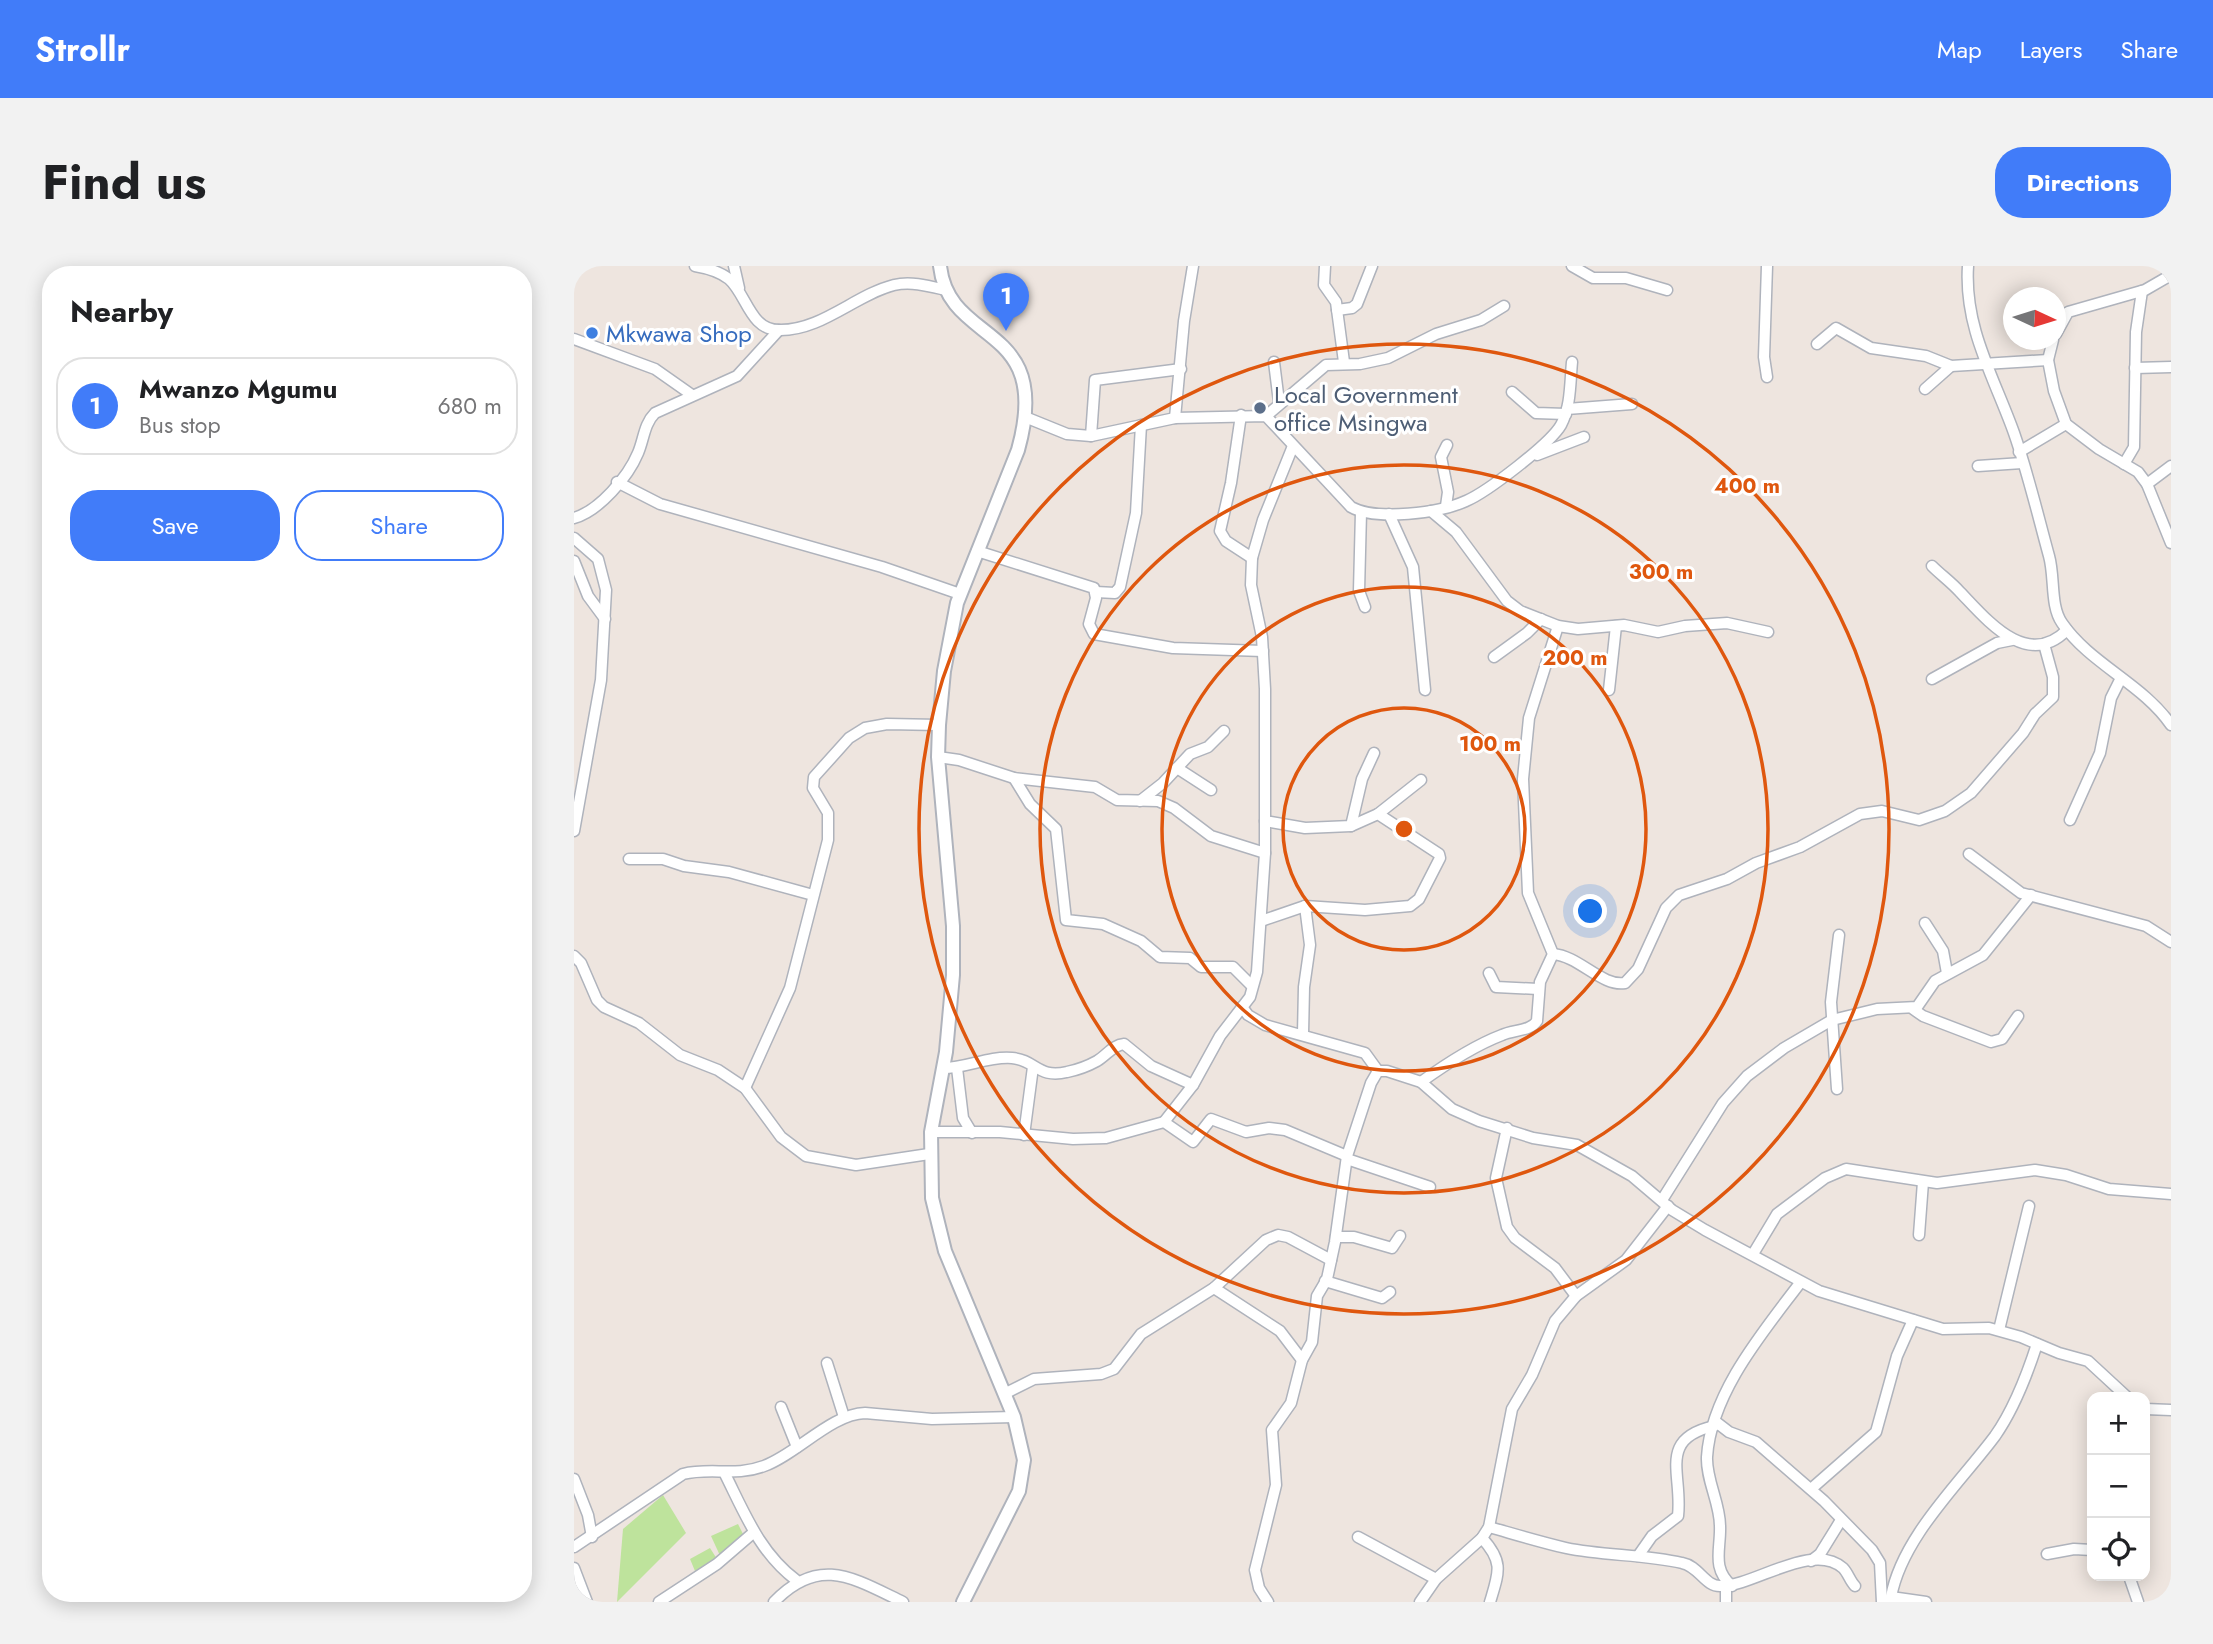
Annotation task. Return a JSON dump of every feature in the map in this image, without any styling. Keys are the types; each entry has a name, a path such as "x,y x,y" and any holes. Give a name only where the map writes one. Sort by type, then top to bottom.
{"street":[{"path":"695,266 720,273 740,292 756,320 779,330 812,323 894,285 920,284 946,290"},
{"path":"734,266 740,292"},
{"path":"940,266 946,290 969,318 1009,349 1023,381 1025,417 1018,450 960,594 944,671 939,725 938,757 953,926 951,1014 929,1154 932,1198 945,1251 1006,1393 1024,1460 1019,1491 963,1602"},
{"path":"1175,418 1186,300 1193,266"},
{"path":"1325,266 1324,285 1333,297 1337,310 1344,362"},
{"path":"1337,310 1346,310 1357,304 1373,266"},
{"path":"1572,266 1593,278 1626,278 1667,290"},
{"path":"1767,266 1764,358 1767,377"},
{"path":"1956,266 1968,267 1969,314 1976,340 2019,452 2053,569 2057,614 2067,630 2150,702 2171,725"},
{"path":"2066,316 2068,312 2142,291 2171,275"},
{"path":"2124,464 2134,447 2135,368 2142,291"},
{"path":"1266,416 1279,402 1326,365 1344,362 1360,364 1388,358 1436,334 1481,320 1504,306"},
{"path":"1817,344 1836,328 1871,348 1926,356 1951,366 1987,366 2048,360"},
{"path":"574,518 599,507 634,462 649,419 665,407 737,376 779,330"},
{"path":"574,340 655,369 692,395"},
{"path":"2050,350 2048,360 2054,391 2066,424 2138,472 2147,484 2171,543"},
{"path":"1274,362 1279,402"},
{"path":"1025,417 1068,433 1091,436 1175,418 1266,416 1351,507 1361,512 1389,514 1431,511 1468,500 1530,457 1553,437 1566,411 1572,362"},
{"path":"1925,389 1951,366"},
{"path":"2135,368 2171,367"},
{"path":"1091,436 1095,380 1181,369"},
{"path":"1513,392 1536,413 1632,404"},
{"path":"1241,415 1231,483 1220,531 1226,541 1252,558"},
{"path":"2019,452 2066,424"},
{"path":"977,551 1077,581 1096,592 1115,593 1120,587 1136,513 1140,425"},
{"path":"1530,457 1584,437"},
{"path":"1446,506 1448,492 1440,457 1447,445"},
{"path":"931,1132 1000,1132 1073,1139 1106,1138 1164,1122 1193,1085 1220,1036 1250,998 1259,959 1265,853 1263,651 1251,585 1252,558 1267,509 1293,446"},
{"path":"1978,466 2022,463"},
{"path":"2147,484 2171,466"},
{"path":"617,482 660,504 882,567 960,594"},
{"path":"1431,511 1456,532 1507,601 1515,608 1558,626 1578,629 1616,626 1658,632 1685,626 1727,623 1769,632"},
{"path":"1361,512 1359,591 1365,607"},
{"path":"1389,514 1413,567 1425,690"},
{"path":"574,538 593,553 602,568 606,590 601,680 574,831"},
{"path":"574,561 587,596 605,619"},
{"path":"1932,566 1991,626 2012,639 2044,644 2055,641 2067,630"},
{"path":"1096,592 1089,624 1094,634 1173,648 1263,651"},
{"path":"1494,657 1527,634 1541,619"},
{"path":"1421,1082 1487,1042 1535,1025 1538,989 1553,954 1528,893 1523,779 1532,707 1558,626"},
{"path":"1609,690 1616,626"},
{"path":"1932,679 1997,643 2012,639"},
{"path":"1553,954 1572,957 1612,982 1625,983 1638,969 1666,908 1679,895 1727,879 1756,863 1800,847 1860,814 1882,811 1927,819 1962,801 2023,733 2035,713 2053,697 2053,677 2044,644"},
{"path":"2070,820 2101,753 2111,698 2121,678"},
{"path":"745,1088 790,988 829,834 828,813 813,788 814,777 849,738 865,728 887,724 939,725"},
{"path":"1140,801 1193,752 1208,747 1224,731"},
{"path":"1351,826 1362,779 1374,752"},
{"path":"938,757 959,760 1014,778 1095,787 1118,800 1164,803 1210,836 1265,853"},
{"path":"1177,768 1212,790"},
{"path":"1014,778 1030,804 1056,829 1066,920 1103,924 1140,941 1160,957 1190,958 1201,967 1233,967 1252,986"},
{"path":"1265,821 1305,828 1351,826 1378,814 1421,780"},
{"path":"1261,921 1305,906 1346,910 1401,908 1419,898 1440,856 1378,814"},
{"path":"1969,854 2004,883 2031,895 2146,926 2171,942"},
{"path":"629,859 663,859 684,866 730,872 813,895"},
{"path":"1420,1602 1436,1579 1482,1538 1489,1527 1512,1409 1532,1375 1560,1312 1576,1296 1626,1260 1665,1203 1734,1090 1784,1048 1832,1020 1877,1009 1913,1009 1921,1003 1936,981 1983,955 2031,895"},
{"path":"1303,1034 1304,987 1310,945 1305,906"},
{"path":"1925,923 1943,951 1947,973"},
{"path":"1837,1089 1830,1002 1839,934"},
{"path":"574,956 582,963 597,1000 604,1007 639,1023 680,1055 718,1070 745,1088 781,1138 806,1156 818,1160 870,1165 929,1154"},
{"path":"1489,973 1496,988 1538,989"},
{"path":"1242,1007 1256,1021 1303,1034 1324,1044 1365,1053 1378,1072"},
{"path":"1913,1009 1923,1017 1991,1042 2002,1039 2018,1016"},
{"path":"943,1068 957,1068 986,1059 1006,1058 1023,1060 1045,1074 1067,1072 1094,1063 1114,1047 1124,1044 1151,1066 1193,1085"},
{"path":"1024,1135 1033,1067"},
{"path":"957,1068 963,1118 972,1133"},
{"path":"1378,1072 1387,1071 1421,1082 1452,1109 1479,1121 1533,1138 1577,1145 1632,1176 1705,1230 1754,1254 1800,1283 1853,1304 1950,1330 2000,1330 2088,1361 2118,1392"},
{"path":"1268,1602 1259,1588 1255,1570 1276,1485 1272,1430 1291,1403 1302,1360 1312,1342 1317,1296 1325,1281 1336,1237 1347,1158 1371,1083 1378,1072"},
{"path":"1164,1122 1193,1142 1210,1119 1240,1132 1269,1128 1285,1130 1347,1158 1430,1187"},
{"path":"1507,1128 1496,1178 1507,1227 1515,1238 1555,1268 1576,1296"},
{"path":"1754,1254 1777,1214 1836,1172 1861,1170 1923,1182 1956,1182 2035,1170 2066,1175 2109,1189 2171,1194"},
{"path":"1919,1235 1923,1182"},
{"path":"2000,1330 2029,1206"},
{"path":"1006,1393 1034,1379 1101,1374 1114,1369 1141,1334 1214,1288 1259,1245 1278,1236 1309,1246 1331,1260"},
{"path":"1336,1237 1354,1237 1392,1248 1400,1236"},
{"path":"1325,1281 1382,1298 1390,1292"},
{"path":"1726,1602 1729,1586 1717,1560 1721,1525 1707,1460 1715,1424 1730,1388 1758,1340 1800,1283"},
{"path":"1214,1288 1280,1331 1302,1360"},
{"path":"1811,1489 1876,1432 1897,1356 1913,1320"},
{"path":"1886,1600 1922,1531 2006,1419 2037,1344"},
{"path":"827,1363 844,1417"},
{"path":"781,1407 797,1447"},
{"path":"2150,1409 2171,1410"},
{"path":"574,1546 592,1537 683,1474 704,1471 725,1474 764,1466 844,1417 865,1413 932,1419 1014,1417"},
{"path":"1638,1556 1653,1536 1678,1516 1676,1464 1679,1446 1690,1434 1715,1424 1756,1442 1811,1489 1879,1558 1886,1600"},
{"path":"725,1474 753,1534 796,1580"},
{"path":"574,1479 588,1515 592,1537"},
{"path":"1811,1561 1820,1554 1840,1520"},
{"path":"1489,1527 1567,1548 1690,1564 1710,1584 1729,1586 1765,1575 1786,1564 1811,1561 1835,1564 1843,1568 1855,1586"},
{"path":"659,1602 717,1564 753,1534"},
{"path":"1358,1537 1436,1579"},
{"path":"1482,1538 1498,1559 1498,1573 1490,1602"},
{"path":"2047,1553 2087,1550"},
{"path":"574,1568 587,1602"},
{"path":"774,1602 796,1580 816,1575 858,1580 903,1602"},
{"path":"2131,1581 2138,1602"},
{"path":"1886,1600 1926,1602"}],"green space":[{"path":"663,1495 686,1533 617,1602 623,1529"},
{"path":"738,1524 745,1538 722,1560 711,1536"},
{"path":"710,1548 717,1559 695,1571 690,1559"}],"place":[{"name":"Mwanzo Mgumu","path":"1006,331"},
{"name":"Mkwawa Shop","path":"592,333"},
{"name":"Local Government office Msingwa","path":"1260,408"}]}
